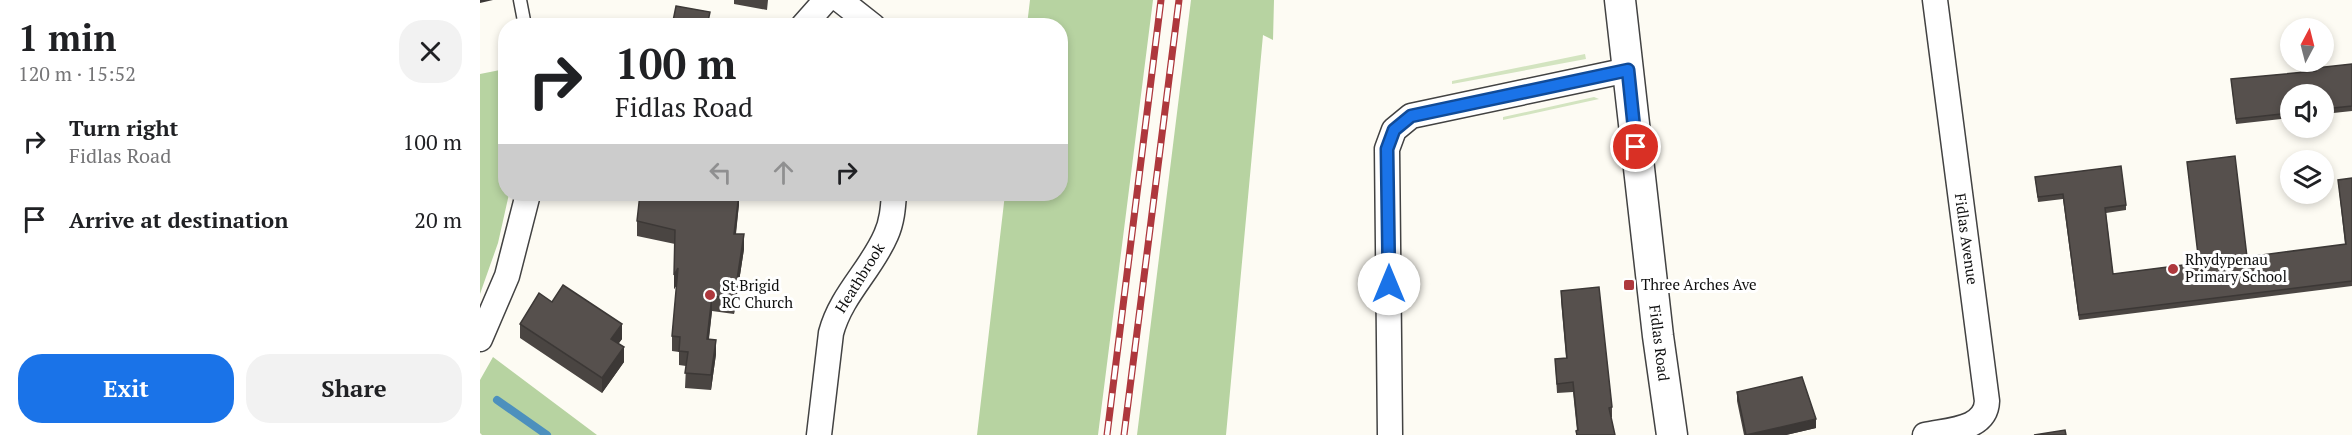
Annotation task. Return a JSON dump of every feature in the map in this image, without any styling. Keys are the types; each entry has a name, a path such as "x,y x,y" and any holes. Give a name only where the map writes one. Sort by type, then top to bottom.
{"street":[{"path":"810,18 826,0"},
{"path":"840,0 863,18"},
{"name":"Fidlas Road","path":"1620,0 1659,346 1672,435"},
{"name":"Fidlas Avenue","path":"1925,435 1972,425 1987,427 1986,382 1935,0"},
{"path":"1390,435 1387,149 1394,130 1411,116 1628,70"},
{"path":"480,339 507,276 526,201"},
{"name":"Heathbrook","path":"819,435 834,320 885,237 891,223 893,201"}],"lane":[{"path":"520,0 523,18"}],"green space":[{"path":"1030,0 1153,0 1098,435 977,435 1004,201 1068,201 1068,18 1028,18"},
{"path":"1191,0 1274,0 1273,40 1263,35 1226,435 1137,435"},
{"path":"1585,54 1586,59 1452,84 1452,81"},
{"path":"498,70 498,201 507,201 498,243 480,294 480,74"},
{"path":"1594,97 1599,99 1503,120 1503,117"},
{"path":"493,357 597,435 482,435 480,433 480,380"}],"building":[{"path":"676,6 710,12 709,18 674,18"},
{"path":"2352,64 2352,106 2334,108 2334,84 2280,84 2280,114 2236,119 2231,79 2305,72 2334,72 2334,66"},
{"path":"2235,156 2247,257 2346,244 2338,180 2352,178 2352,281 2079,315 2063,194 2038,197 2035,177 2121,166 2126,205 2105,208 2113,274 2199,263 2187,162"},
{"name":"St Brigid RC Church","path":"639,201 738,201 734,234 744,234 734,299 712,296 707,339 716,340 711,375 685,373 688,352 679,351 680,337 672,336 678,268 674,275 675,230 637,221"},
{"path":"563,285 622,324 611,339 624,347 602,378 520,324 539,293 552,302"},
{"path":"1599,287 1612,407 1609,408 1615,435 1577,435 1573,382 1557,384 1555,359 1567,358 1561,291"},
{"path":"1802,377 1816,419 1746,435 1737,392"},
{"path":"2065,430 2066,435 2034,435"}],"waterway":[{"path":"497,400 547,435"}],"railway":[{"path":"1107,435 1161,0"},
{"path":"1124,435 1179,0"}],"place":[{"name":"Rhydypenau Primary School","path":"2173,269"},
{"name":"Three Arches Ave","path":"1629,285"},
{"name":"St Brigid RC Church","path":"710,295"}],"route":[{"path":"1389,284 1387,149 1394,130 1411,116 1628,70 1636,147"}]}
